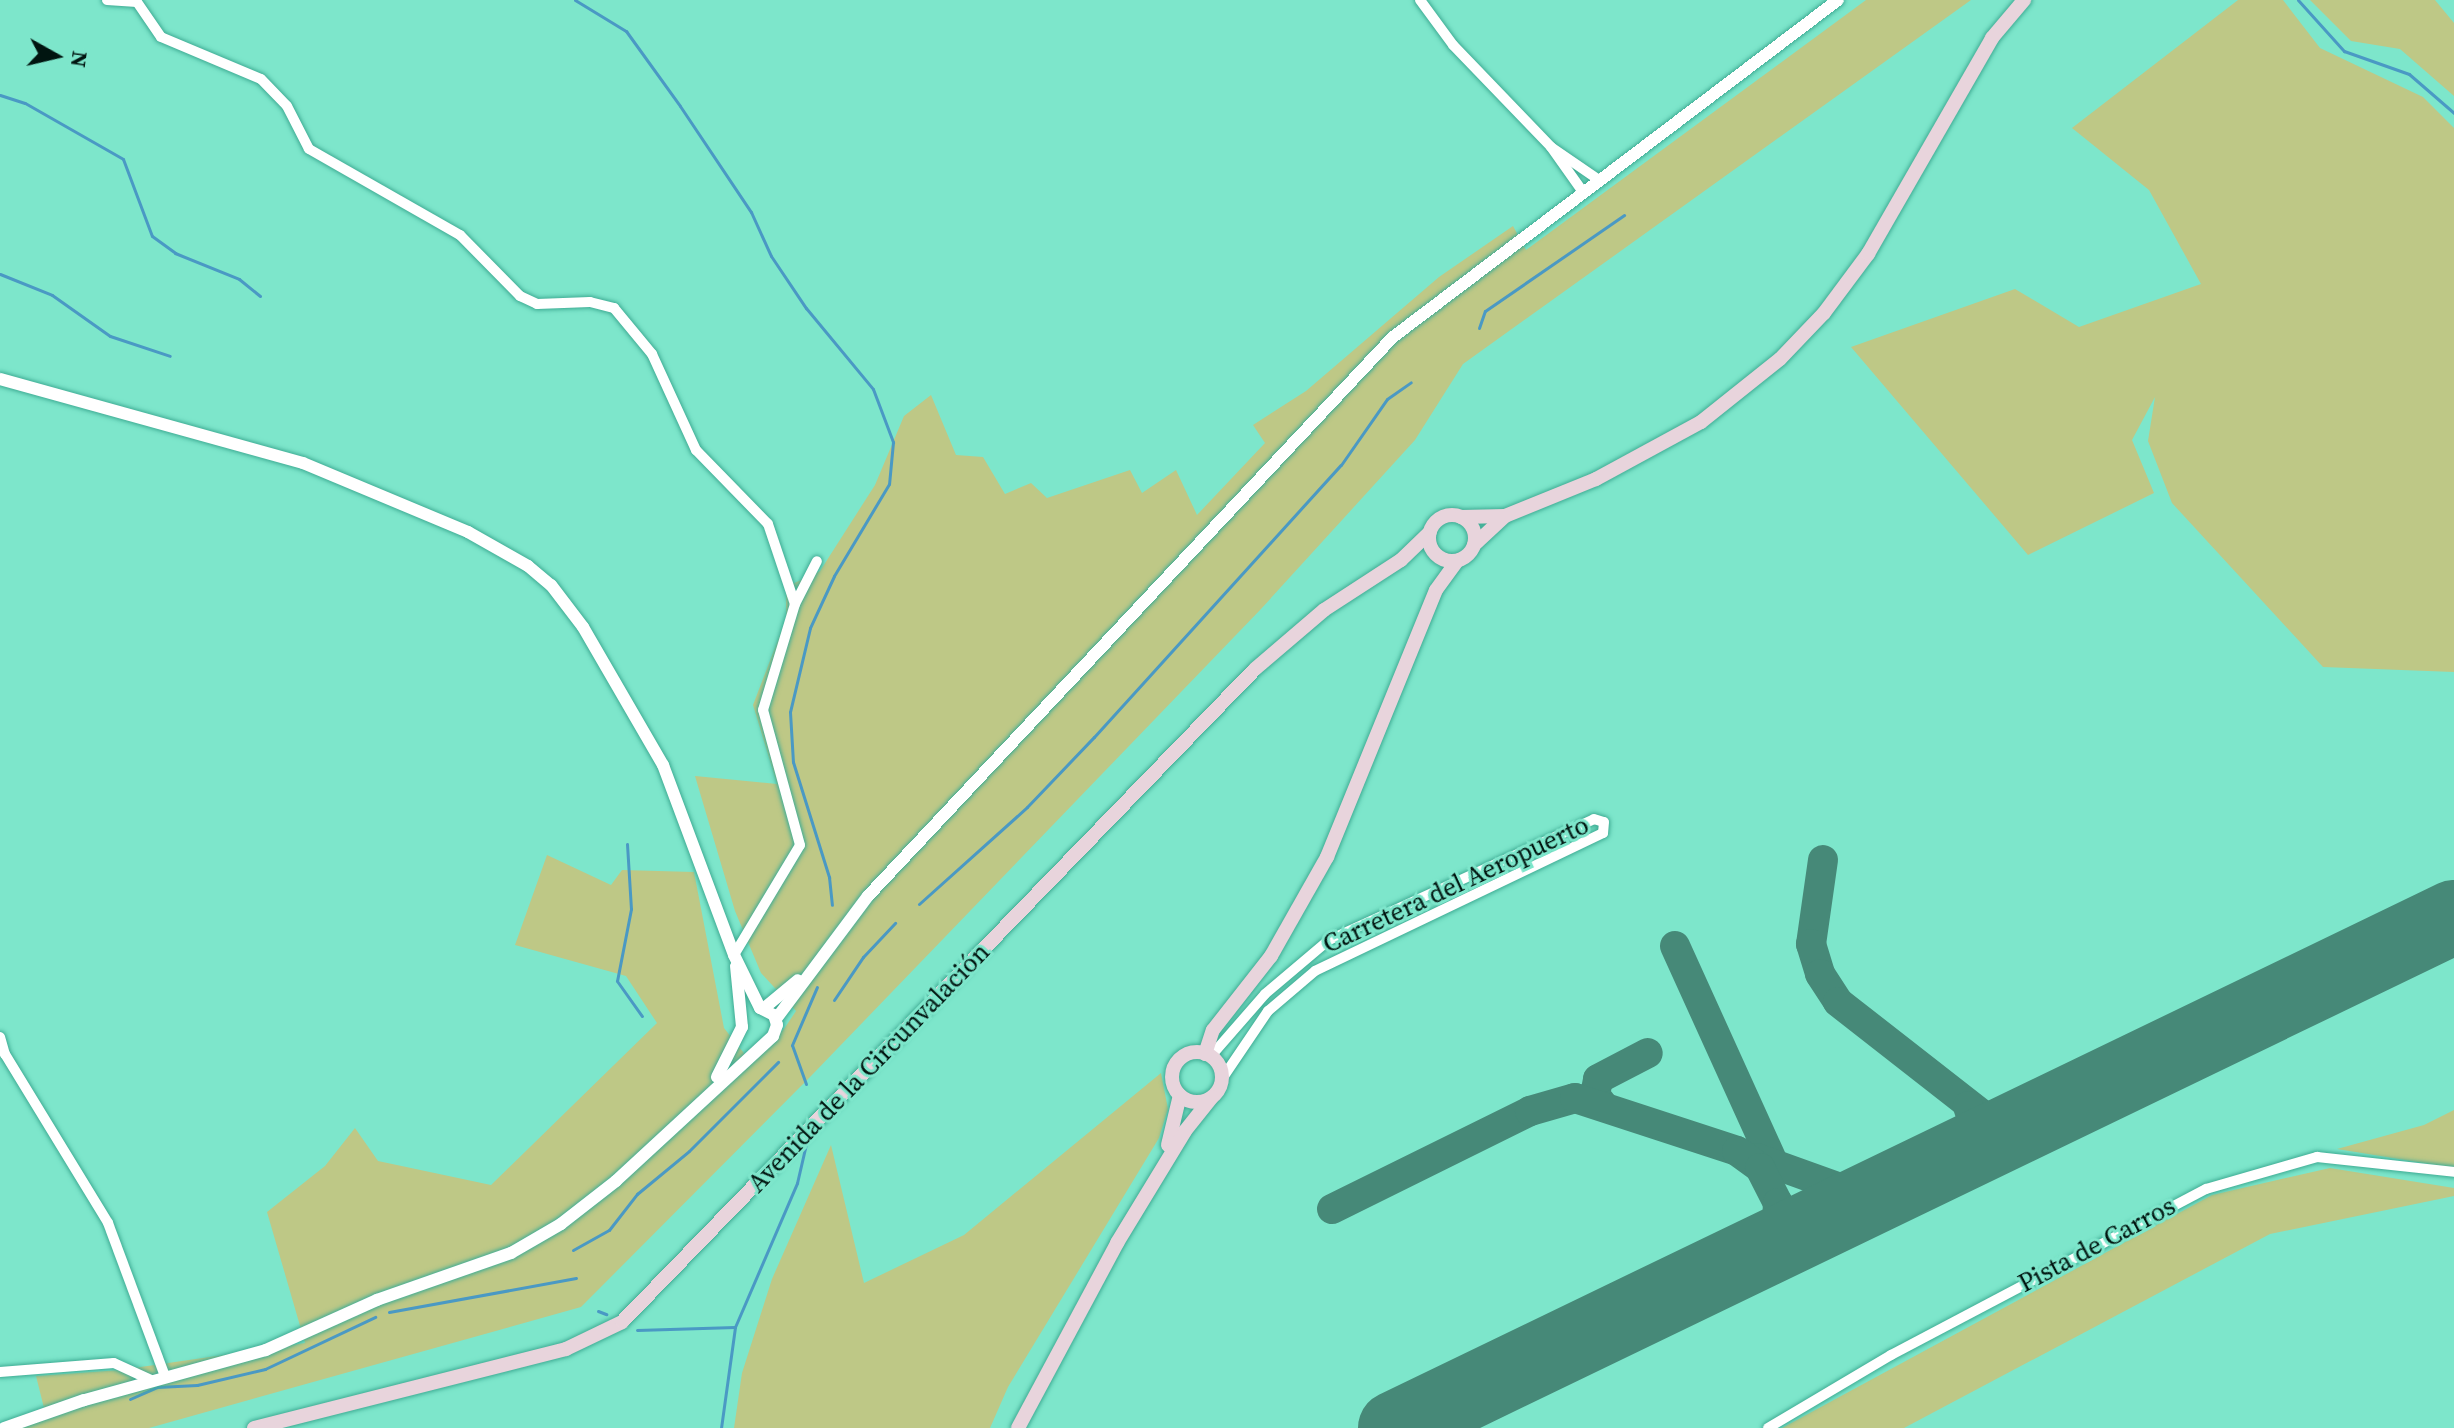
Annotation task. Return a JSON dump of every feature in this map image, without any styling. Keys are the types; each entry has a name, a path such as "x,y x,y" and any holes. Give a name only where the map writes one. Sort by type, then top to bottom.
{"main road":[{"path":"1401,560 1443,517 1505,516 1596,479 1676,438 1754,382 1808,332 1868,254 1992,38 2024,0"},
{"path":"1401,560 1437,555 1457,561 1505,516"},
{"path":"1461,517 1474,532 1474,545"},
{"path":"1430,532 1437,555"},
{"name":"Carretera del Aeropuerto","path":"1436,590 1437,555"},
{"name":"Avenida de la Circunvalación","path":"254,1428 566,1349 622,1322 1255,669 1333,603 1401,560"},
{"name":"Carretera del Aeropuerto","path":"1184,1056 1218,1023 1271,956 1327,857 1436,590 1457,561"},
{"name":"Carretera del Aeropuerto","path":"1208,1055 1218,1023"},
{"path":"1018,1428 1157,1175 1222,1079 1208,1055 1184,1056 1173,1074 1180,1095 1175,1128 1157,1175"},
{"path":"1180,1095 1192,1102 1212,1097"}],"street":[{"path":"107,0 137,2 155,33 261,79 287,106 309,149 460,235 520,296 537,304 590,302 614,308 652,354 696,450 768,524 795,604"},
{"path":"1420,0 1453,45 1551,147 1583,192"},
{"path":"4,1428 151,1380 276,1346 377,1300 511,1253 587,1205 703,1096 773,1036 776,1019 839,931 1373,356 1438,299 1838,0"},
{"path":"1551,147 1599,180"},
{"path":"0,379 303,463 468,532 528,566 551,585 583,627 663,765 734,955 762,1008 776,1019"},
{"path":"764,1042 747,1038 734,955 800,845 763,710 795,604 817,561"},
{"name":"Carretera del Aeropuerto","path":"1208,1055 1265,994 1310,954 1368,923 1594,819 1604,822 1603,833 1375,938 1315,971 1283,996 1243,1043 1222,1079"},
{"path":"1529,849 1537,864"},
{"path":"1448,887 1454,902"},
{"path":"1368,923 1375,938"},
{"path":"703,1096 730,1057 743,1024 814,964"},
{"path":"0,1037 5,1054 108,1223 165,1376"},
{"name":"Pista de Carros","path":"1768,1428 1891,1355 2206,1189 2317,1157 2454,1172"},
{"path":"0,1372 114,1363 151,1380"}],"green space":[{"path":"1866,0 1971,0 1463,364 1415,440 1261,609 811,1076 581,1307 149,1428 4,1428 46,1416 36,1376 120,1370 305,1343 267,1212 325,1166 355,1128 378,1161 491,1185 657,1023 626,976 515,945 547,855 611,885 622,870 694,872 724,1028 751,1062 784,1029 796,1011 761,973 735,911 695,776 777,784 753,705 786,619 786,587 820,571 875,485 904,416 931,395 956,455 983,457 1005,494 1031,483 1047,498 1130,470 1142,493 1176,470 1197,515 1265,443 1253,425 1306,391 1439,277 1513,226 1526,250"},
{"path":"2238,0 2283,0 2320,48 2423,97 2454,128 2454,672 2323,667 2172,503 2148,441 2155,397 2132,440 2154,493 2028,555 1851,347 2015,289 2079,327 2201,284 2149,190 2072,128"},
{"path":"2310,0 2435,0 2454,23 2454,96 2400,49 2351,41"},
{"path":"1161,1073 1168,1109 1159,1138 1008,1387 990,1428 734,1428 742,1373 772,1279 831,1145 864,1283 964,1235"},
{"path":"2454,1110 2454,1168 2337,1149 2424,1125"},
{"path":"2330,1168 2454,1188 2454,1196 2270,1234 1904,1428 1782,1428 2212,1195"}],"waterway":[{"path":"575,0 626,31 680,106 751,212 771,256 806,308 873,389 893,442 889,484 834,576 810,628 790,712 793,762 829,877 832,905"},
{"path":"2298,0 2344,51 2409,74 2454,113"},
{"path":"0,95 25,103 123,159 152,236 175,253 239,279 260,296"},
{"path":"1479,328 1485,311 1624,215"},
{"path":"0,274 52,295 110,336 170,356"},
{"path":"919,904 1027,807 1094,737 1341,465 1387,399 1411,382"},
{"path":"627,844 631,909 617,981 642,1016"},
{"path":"834,1000 863,957 895,923"},
{"path":"806,1084 792,1045 817,987"},
{"path":"573,1250 609,1230 637,1194 689,1151 778,1062"},
{"path":"721,1428 735,1327 797,1183 806,1145"},
{"path":"389,1312 576,1278"},
{"path":"598,1311 606,1314"},
{"path":"130,1399 157,1387 197,1385 265,1369 375,1317"},
{"path":"637,1330 735,1327"}],"taxiway":[{"path":"1823,860 1811,944 1820,974 1838,1002 1985,1117 2015,1124 2038,1118"},
{"path":"1675,946 1774,1164"},
{"path":"1602,1104 1595,1095 1598,1079 1648,1053"},
{"path":"1332,1209 1530,1111 1575,1098 1737,1151 1760,1168 1778,1203 1777,1221 1747,1258"},
{"path":"1963,1154 1975,1128 1968,1106"},
{"path":"1757,1158 1840,1188 1889,1189"}],"runway":[{"path":"1395,1428 2454,917"}]}
